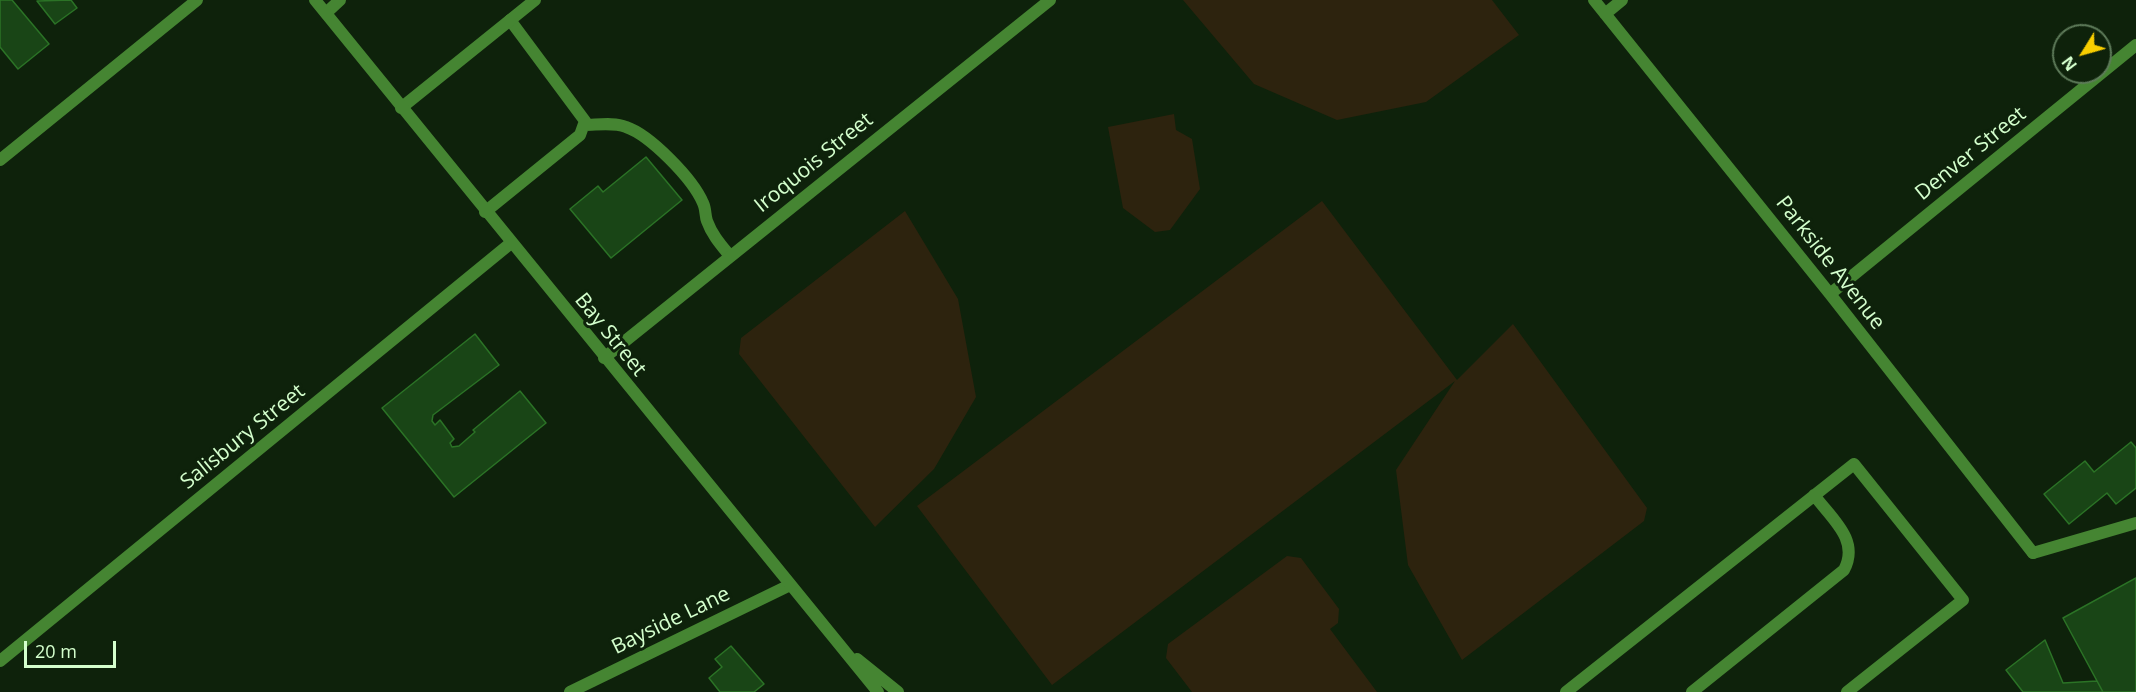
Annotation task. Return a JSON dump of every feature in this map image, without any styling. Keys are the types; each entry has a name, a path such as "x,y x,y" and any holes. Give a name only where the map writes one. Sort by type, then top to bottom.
{"street":[{"path":"0,160 196,0"},
{"name":"Bay Street","path":"315,0 485,212 878,692"},
{"path":"326,13 340,0"},
{"path":"401,108 535,0"},
{"name":"Iroquois Street","path":"604,358 1050,0"},
{"name":"Parkside Avenue","path":"1594,0 1830,294 2032,553 2136,523"},
{"path":"1605,14 1622,0"},
{"path":"485,212 580,135 584,125 581,113 510,20"},
{"name":"Denver Street","path":"1830,294 2136,45"},
{"path":"584,125 623,125 639,132 693,187 704,204 706,219 713,234 730,256"},
{"name":"Salisbury Street","path":"0,661 511,243"},
{"path":"1566,692 1854,464 1963,600 1847,692"},
{"path":"1692,692 1844,570 1851,558 1849,541 1814,495"},
{"name":"Bayside Lane","path":"570,692 790,585"},
{"path":"839,644 898,692"}],"shaded area":[{"path":"1183,0 1492,0 1519,35 1426,102 1337,120 1254,84"},
{"path":"1174,114 1176,130 1192,139 1200,189 1170,230 1155,232 1123,208 1108,127"},
{"path":"1322,201 1457,380 1513,324 1647,508 1644,521 1462,660 1408,565 1396,470 1455,381 1052,685 917,506"},
{"path":"905,211 958,299 976,397 934,469 875,527 739,354 741,338"},
{"path":"1287,556 1301,558 1339,609 1338,623 1330,629 1377,692 1192,692 1166,658 1168,644"}],"building":[{"path":"0,0 12,0 49,44 18,69 0,47"},
{"path":"71,0 77,8 55,24 37,1"},
{"path":"646,157 682,200 611,258 570,209 598,186 603,192"},
{"path":"475,334 499,365 433,415 432,421 435,425 440,420 454,439 450,443 452,447 459,446 475,432 473,430 520,391 546,423 454,497 382,408"},
{"path":"2131,442 2136,448 2136,488 2116,504 2107,493 2069,524 2044,494 2085,461 2094,472"},
{"path":"2136,578 2136,692 2103,692 2063,618"},
{"path":"2045,640 2063,683 2097,681 2103,692 2023,692 2006,670"},
{"path":"731,646 764,684 754,692 720,692 709,678 722,667 715,659"}]}
